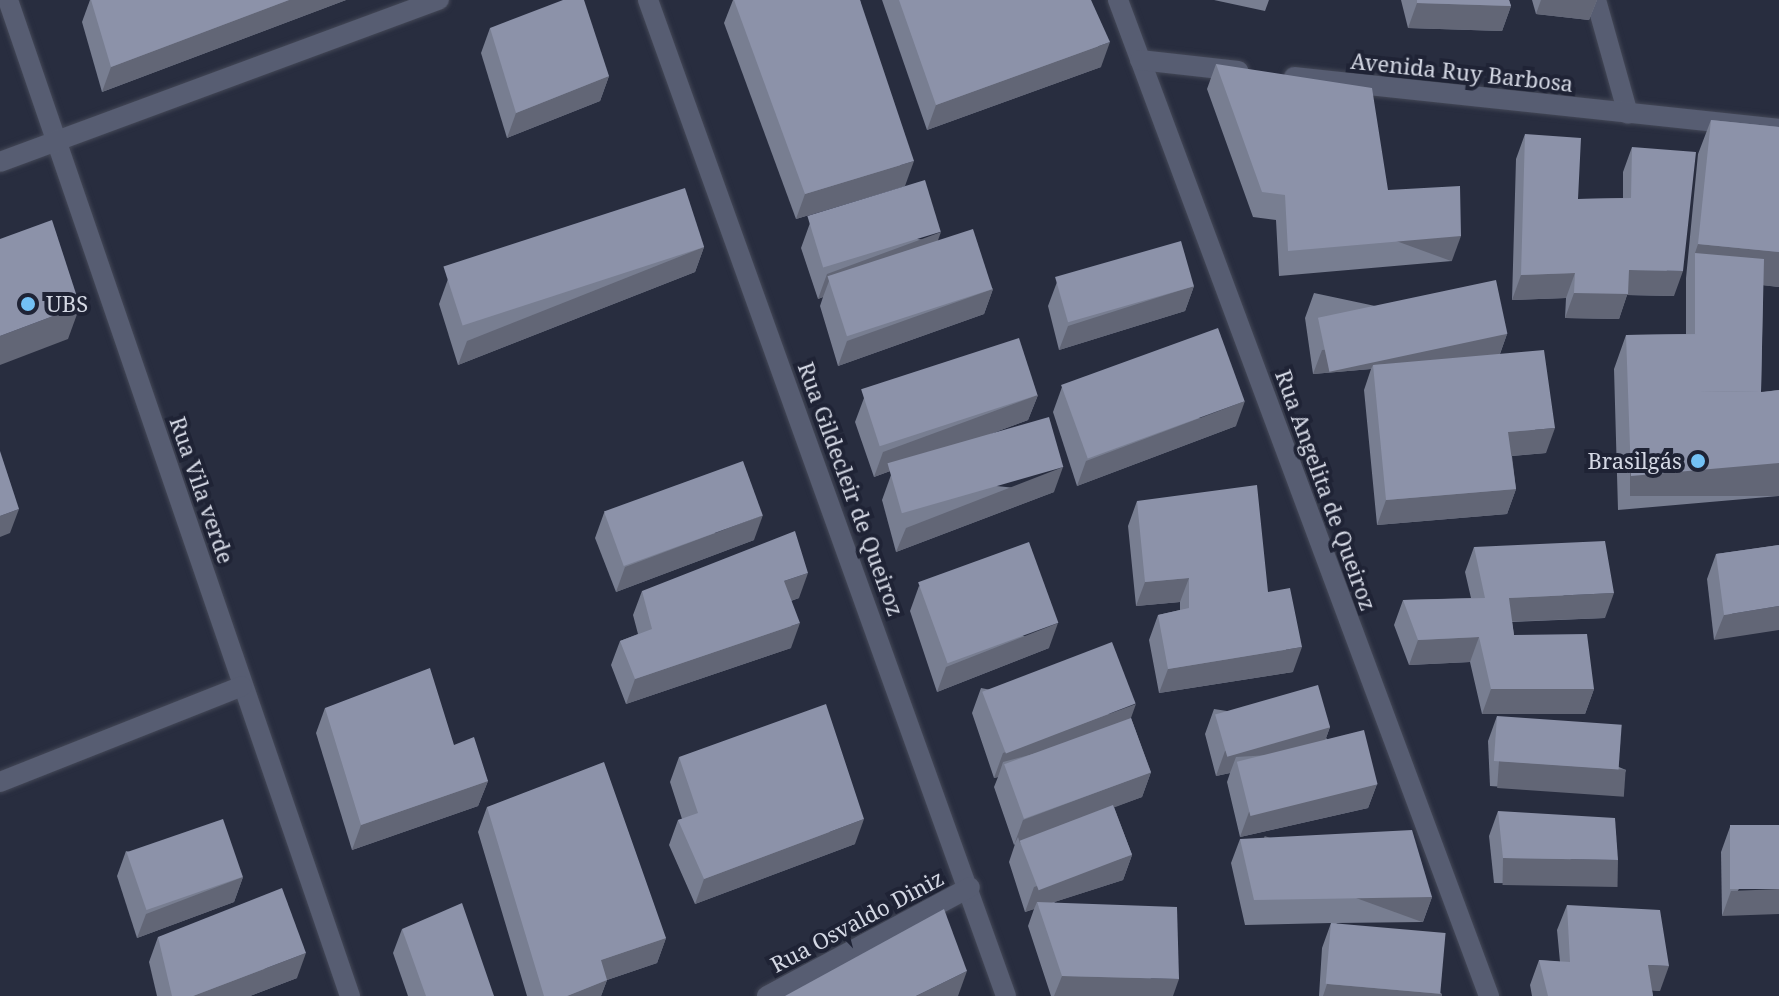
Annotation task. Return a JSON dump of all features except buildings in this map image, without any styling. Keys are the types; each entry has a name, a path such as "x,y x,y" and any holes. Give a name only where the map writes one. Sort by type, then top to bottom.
{"street":[{"name":"Rua Vila verde","path":"8,0 59,140 242,686 350,996"},
{"path":"0,162 439,0"},
{"name":"Rua Gildecleir de Queiroz","path":"648,0 970,887 1006,996"},
{"name":"Rua Angelita de Queiroz","path":"1118,0 1489,996"},
{"path":"1596,0 1628,114"},
{"name":"Avenida Ruy Barbosa","path":"1140,60 1779,129"},
{"path":"0,782 242,686"},
{"name":"Rua Osvaldo Diniz","path":"767,996 970,887"}],"place":[{"name":"UBS","path":"28,304"},
{"name":"Brasilgás","path":"1698,461"}]}
